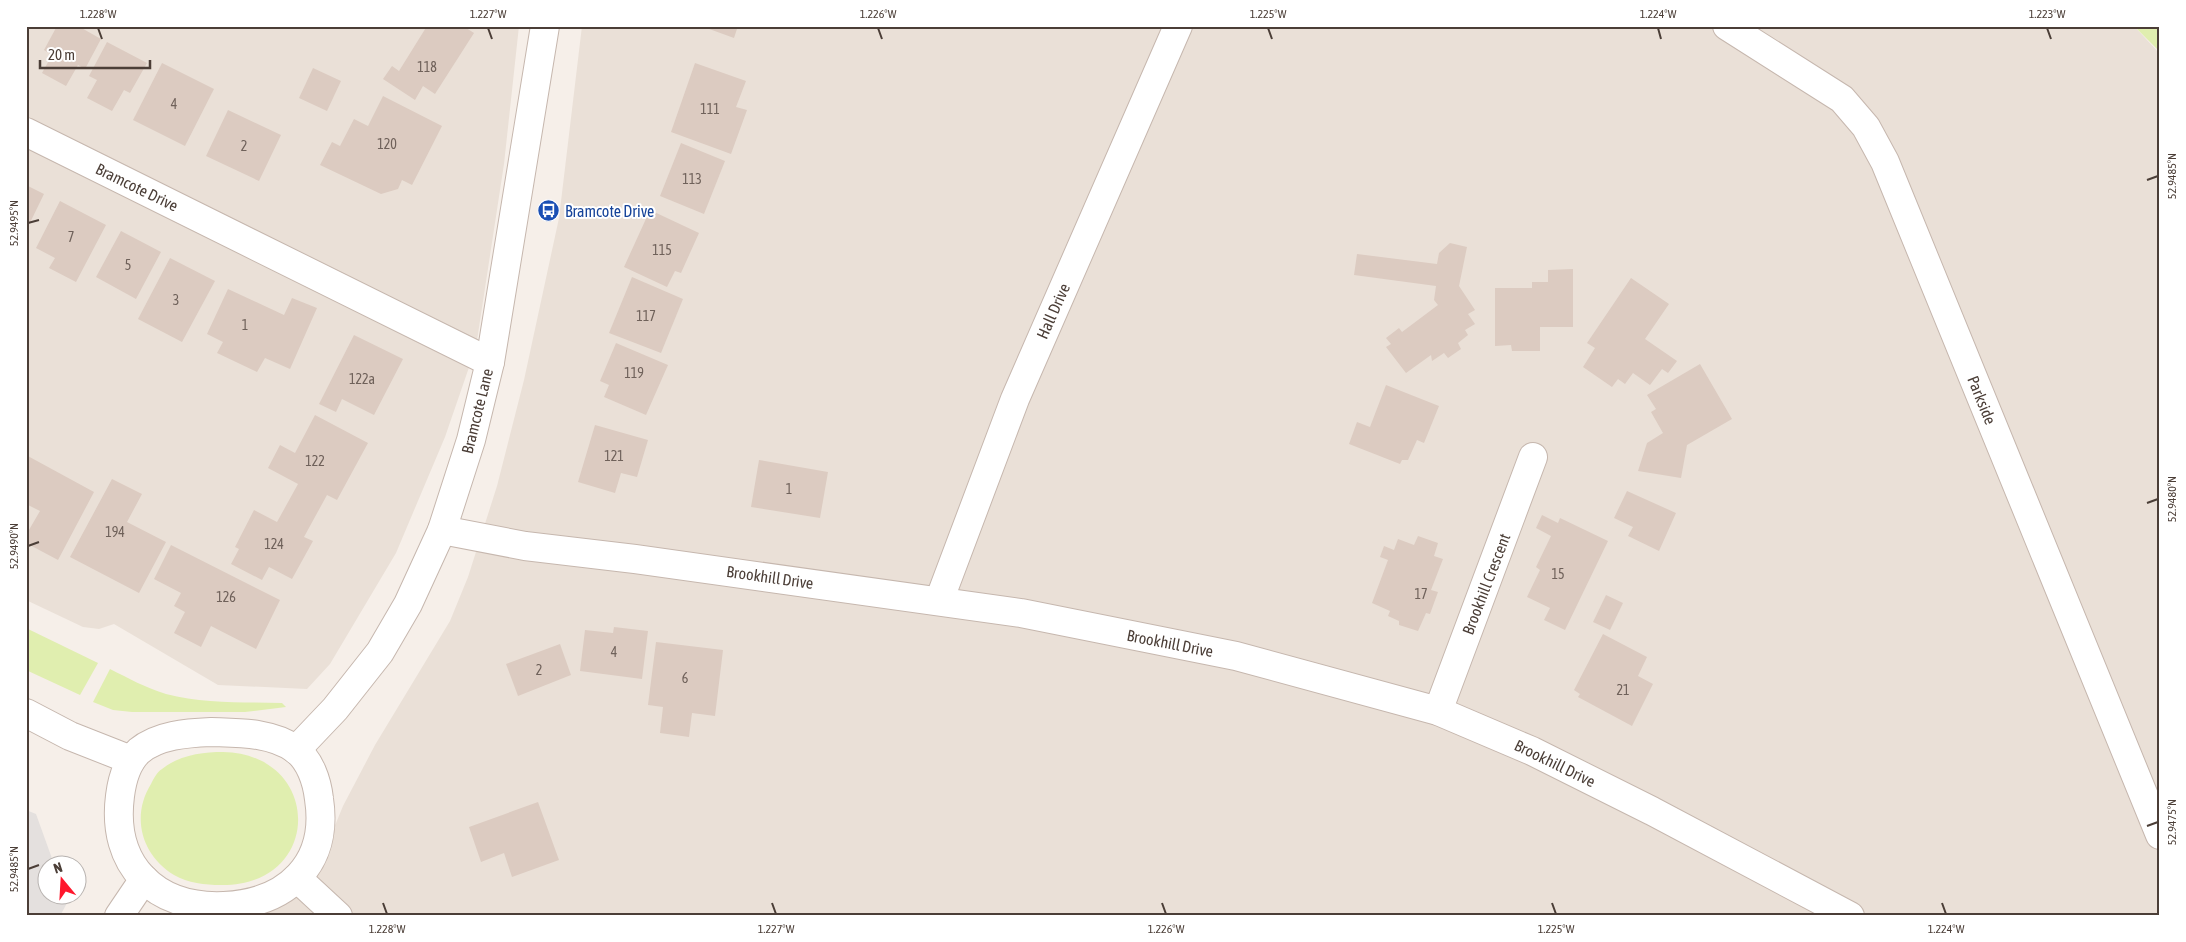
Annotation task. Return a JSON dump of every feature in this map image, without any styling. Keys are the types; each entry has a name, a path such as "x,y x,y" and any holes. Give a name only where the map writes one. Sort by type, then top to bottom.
{"street":[{"name":"Bramcote Lane","path":"296,750 335,709 380,652 408,604 442,530 471,440 490,362 545,26"},
{"name":"Hall Drive","path":"939,600 1015,399 1178,26"},
{"name":"Parkside","path":"1727,26 1842,99 1866,127 1885,162 2160,835"},
{"name":"Bramcote Drive","path":"26,132 490,362"},
{"name":"Brookhill Crescent","path":"1438,711 1533,457"},
{"name":"Brookhill Drive","path":"442,530 525,546 939,600 1021,613 1236,656 1438,711 1540,755 1652,811 1850,916"},
{"path":"26,713 70,736 131,760"},
{"path":"211,732 262,736 285,744 296,750 313,773 321,810 318,843 312,857 297,878 286,888 273,896 258,901 224,906 202,906 184,903 153,888 134,869 126,857 120,837 118,820 122,784 131,760 150,744 164,738 186,733 211,732"},
{"path":"297,878 338,916"},
{"path":"119,916 144,879"}],"shaded area":[{"path":"26,26 519,26 504,164 476,347 445,437 396,553 330,664 307,689 218,685 114,624 99,629 83,627 26,600"},
{"path":"582,26 2134,26 2160,54 2160,916 259,916 301,880 325,850 343,806 375,745 450,621 468,577 497,486 524,380 559,218"},
{"path":"26,810 36,814 50,854 38,854 38,904 66,904 60,916 26,916"}],"green space":[{"path":"2134,26 2160,26 2160,54 2159,51"},
{"path":"26,628 98,663 80,695 26,670"},
{"path":"110,669 137,683 166,694 224,702 282,703 286,707 245,712 132,712 113,710 93,702"},
{"path":"223,752 256,758 279,774 293,795 298,820 293,844 279,865 255,880 221,885 191,882 179,878 163,867 147,846 141,822 145,796 157,773 176,760 191,755"}],"building":[{"path":"57,26 78,26 101,39 85,69 78,65 66,86 42,73 52,55 44,50"},
{"path":"427,26 463,26 474,33 435,94 423,86 415,100 383,79 392,66 399,71"},
{"path":"701,26 738,26 734,38"},
{"path":"107,42 147,63 130,93 124,90 112,111 87,98 97,80 89,76"},
{"path":"162,63 214,89 185,146 133,120"},
{"path":"695,63 746,81 736,107 747,110 731,154 671,132"},
{"path":"313,68 341,81 327,111 299,98"},
{"path":"383,96 442,126 412,185 402,180 398,189 381,194 320,165 332,142 340,146 354,119 368,126"},
{"path":"228,110 281,135 259,181 206,156"},
{"path":"681,143 725,161 704,214 660,196"},
{"path":"26,185 44,194 26,231"},
{"path":"60,201 106,225 76,282 49,268 55,258 36,248"},
{"path":"650,210 699,233 681,273 675,271 667,287 624,267"},
{"path":"121,231 161,252 136,299 96,277"},
{"path":"1450,243 1467,247 1459,286 1475,310 1468,314 1475,324 1465,330 1468,335 1458,343 1461,349 1448,358 1444,353 1432,361 1431,355 1406,373 1386,347 1391,344 1386,338 1399,328 1402,332 1438,305 1434,300 1436,286 1354,275 1357,254 1437,264 1439,253"},
{"path":"170,258 215,281 182,342 138,319"},
{"path":"1573,269 1573,327 1540,327 1540,351 1512,351 1511,345 1495,346 1495,288 1532,288 1532,282 1548,282 1548,270"},
{"path":"632,277 683,299 661,353 609,333"},
{"path":"1631,278 1669,304 1645,339 1677,361 1668,373 1662,369 1650,385 1633,373 1625,384 1618,379 1612,387 1583,367 1595,348 1587,343"},
{"path":"228,289 284,315 292,298 317,308 290,369 265,358 257,372 217,353 223,342 207,334"},
{"path":"354,335 403,359 374,415 342,399 336,412 319,404"},
{"path":"616,343 668,365 646,415 604,397 609,385 600,381"},
{"path":"1700,364 1732,419 1687,445 1681,478 1638,471 1647,443 1663,433 1651,412 1656,409 1647,395"},
{"path":"1386,385 1439,406 1424,443 1417,440 1408,460 1402,460 1400,464 1349,444 1357,422 1370,427"},
{"path":"315,415 368,443 337,500 327,495 304,537 313,541 292,579 269,567 262,580 231,564 239,549 235,547 254,510 277,522 298,484 268,468 280,445 295,453"},
{"path":"595,425 648,440 637,477 621,473 615,493 578,482"},
{"path":"26,455 94,492 58,560 26,543 26,535 40,511 26,504"},
{"path":"759,460 828,472 820,518 751,507"},
{"path":"112,479 142,494 127,522 166,542 139,593 70,557"},
{"path":"1627,491 1676,513 1659,551 1628,536 1633,527 1614,518"},
{"path":"1542,515 1558,523 1560,518 1608,541 1565,630 1544,620 1550,608 1527,597 1540,570 1536,567 1551,536 1536,528"},
{"path":"1418,536 1438,543 1434,556 1443,559 1431,590 1438,592 1430,614 1426,613 1418,631 1399,625 1399,621 1388,616 1390,611 1372,603 1388,560 1380,557 1384,546 1394,550 1398,539 1414,545"},
{"path":"171,545 280,600 256,649 211,626 201,647 174,633 185,612 174,606 181,593 154,579"},
{"path":"1606,595 1623,603 1610,630 1593,622"},
{"path":"614,627 648,631 642,679 580,671 585,630 613,633"},
{"path":"1603,634 1647,657 1638,676 1653,684 1632,726 1578,697 1580,694 1574,690"},
{"path":"656,642 723,650 715,716 692,713 689,737 660,733 663,707 648,705"},
{"path":"560,644 571,675 518,696 506,664"},
{"path":"538,802 559,860 512,877 504,853 481,862 469,827"}],"place":[{"name":"Bramcote Drive","path":"549,211"}]}
